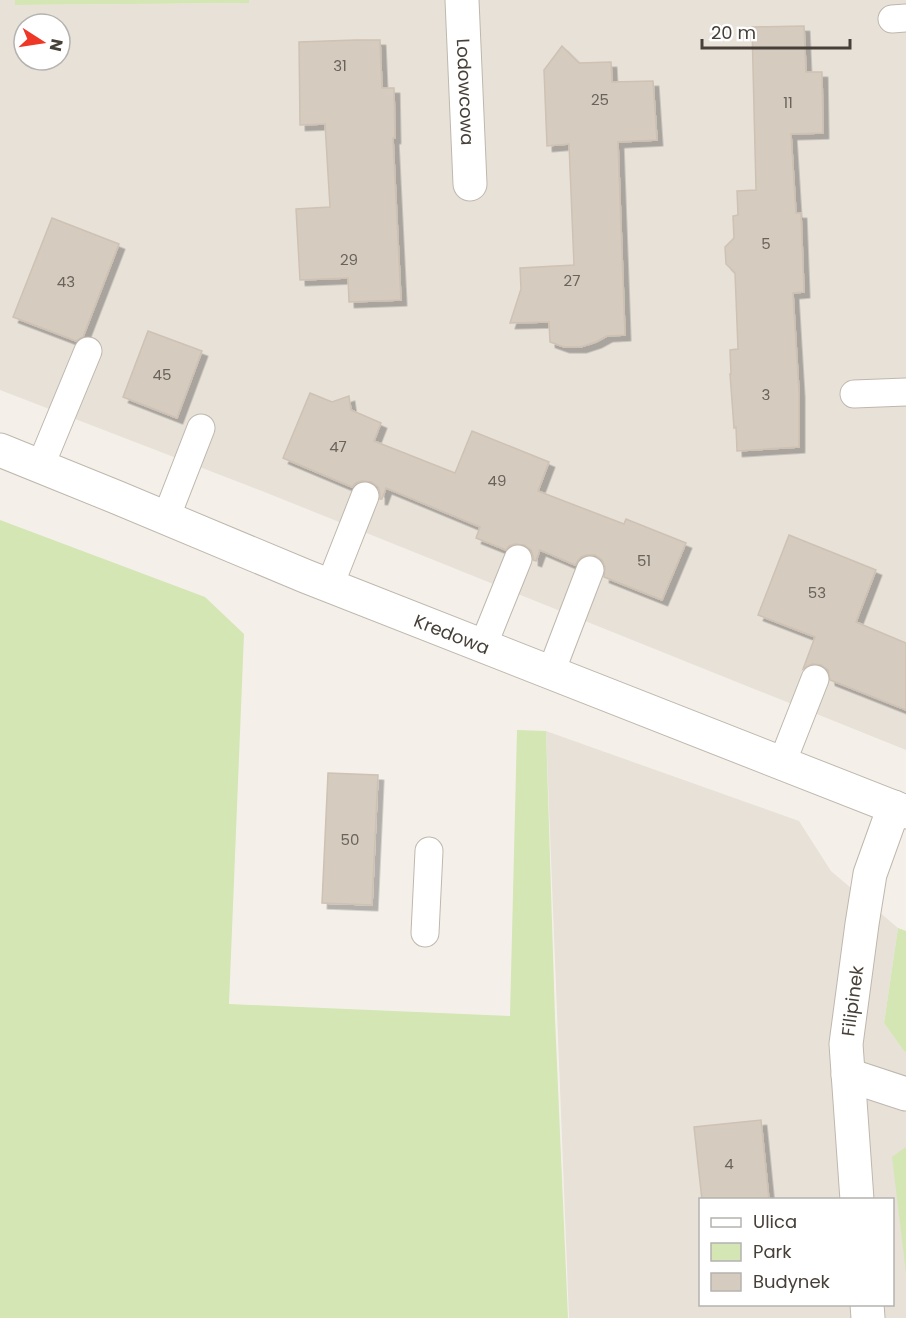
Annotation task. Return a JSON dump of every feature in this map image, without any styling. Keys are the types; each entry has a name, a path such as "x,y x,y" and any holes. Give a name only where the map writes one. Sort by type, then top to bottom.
{"street":[{"name":"Lodowcowa","path":"462,0 470,184"},
{"name":"Kredowa","path":"0,450 330,585 900,809"},
{"name":"Filipinek","path":"857,1198 846,1044 870,874 900,809"},
{"path":"848,1075 906,1094"}],"lane":[{"path":"40,467 88,351"},
{"path":"854,394 906,392"},
{"path":"166,518 201,428"},
{"path":"330,585 365,496"},
{"path":"483,645 518,559"},
{"path":"551,672 590,570"},
{"path":"782,763 815,679"},
{"path":"425,933 429,851"}],"shaded area":[{"path":"0,0 15,0 15,5 248,3 249,0 906,0 906,750 267,493 0,390"},
{"path":"546,731 799,821 831,871 898,928 884,1023 906,1052 906,1318 569,1318"}],"green space":[{"path":"15,0 249,0 249,3 15,5"},
{"path":"0,520 205,597 244,634 229,1004 510,1016 517,730 546,731 568,1318 0,1318"},
{"path":"898,928 906,931 906,1052 884,1023"},
{"path":"906,1147 906,1273 892,1157"}],"building":[{"path":"804,26 806,72 822,72 823,133 791,134 796,213 801,213 804,292 793,293 799,392 799,447 737,451 730,374 730,350 738,349 735,273 726,264 725,247 734,238 733,216 738,215 737,191 756,190 752,27"},
{"path":"380,40 382,88 394,88 395,138 393,138 401,300 349,302 348,278 300,280 296,209 330,207 325,124 300,125 299,42"},
{"path":"562,46 579,63 611,62 612,82 653,81 657,140 618,142 625,335 607,336 581,347 564,347 550,342 549,322 510,323 521,289 520,268 574,265 569,144 547,146 544,70"},
{"path":"52,218 119,244 83,337 76,341 13,317"},
{"path":"148,331 202,351 177,418 123,397"},
{"path":"310,393 332,402 349,396 351,410 381,423 374,441 455,473 472,431 549,462 538,491 624,524 626,519 686,543 662,600 604,577 605,567 602,560 595,555 581,557 575,565 540,550 536,561 533,560 531,550 524,545 515,544 506,550 476,538 480,527 386,488 380,499 378,487 371,482 362,481 352,487 283,458"},
{"path":"789,535 876,570 856,622 906,643 906,710 830,680 828,670 821,665 812,664 803,669 815,637 758,615"},
{"path":"328,773 378,775 372,905 322,903"},
{"path":"761,1120 769,1198 702,1198 694,1127"}]}
